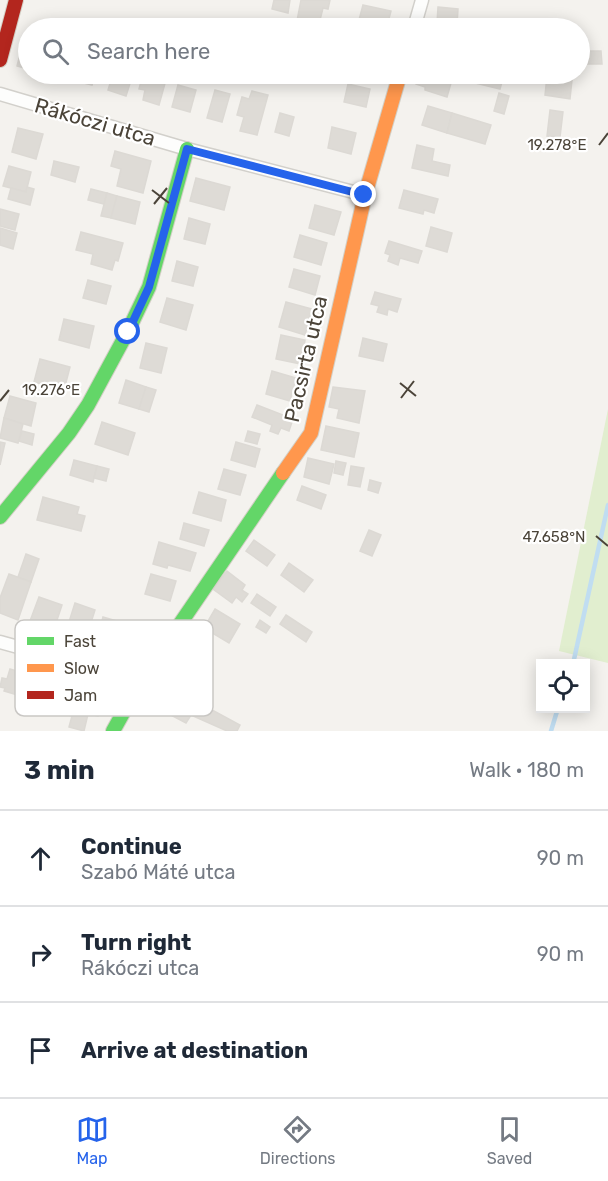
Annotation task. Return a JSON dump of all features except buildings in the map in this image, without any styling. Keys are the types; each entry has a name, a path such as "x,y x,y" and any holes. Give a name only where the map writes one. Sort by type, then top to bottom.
{"street":[{"path":"0,60 16,0"},
{"path":"417,18 422,0"},
{"name":"Pacsirta utca","path":"183,620 311,433 364,195 397,84"},
{"name":"Rákóczi utca","path":"1,98 364,195"},
{"path":"0,517 69,433 88,405 128,332 149,287 187,149"},
{"path":"0,642 15,646"},
{"name":"Pacsirta utca","path":"113,731 121,716"}],"green space":[{"path":"608,409 608,663 559,651"}],"waterway":[{"path":"574,659 608,505"},
{"path":"551,731 556,713"}],"traffic: fast":[{"path":"0,517 69,433 88,405 128,331 149,287 187,149"},
{"path":"183,620 283,473"},
{"path":"113,731 121,716"}],"traffic: slow":[{"path":"283,473 311,433 365,195 397,84"}],"traffic: jam":[{"path":"0,60 16,0"}],"route":[{"path":"128,332 149,287 187,149 364,195"}]}
